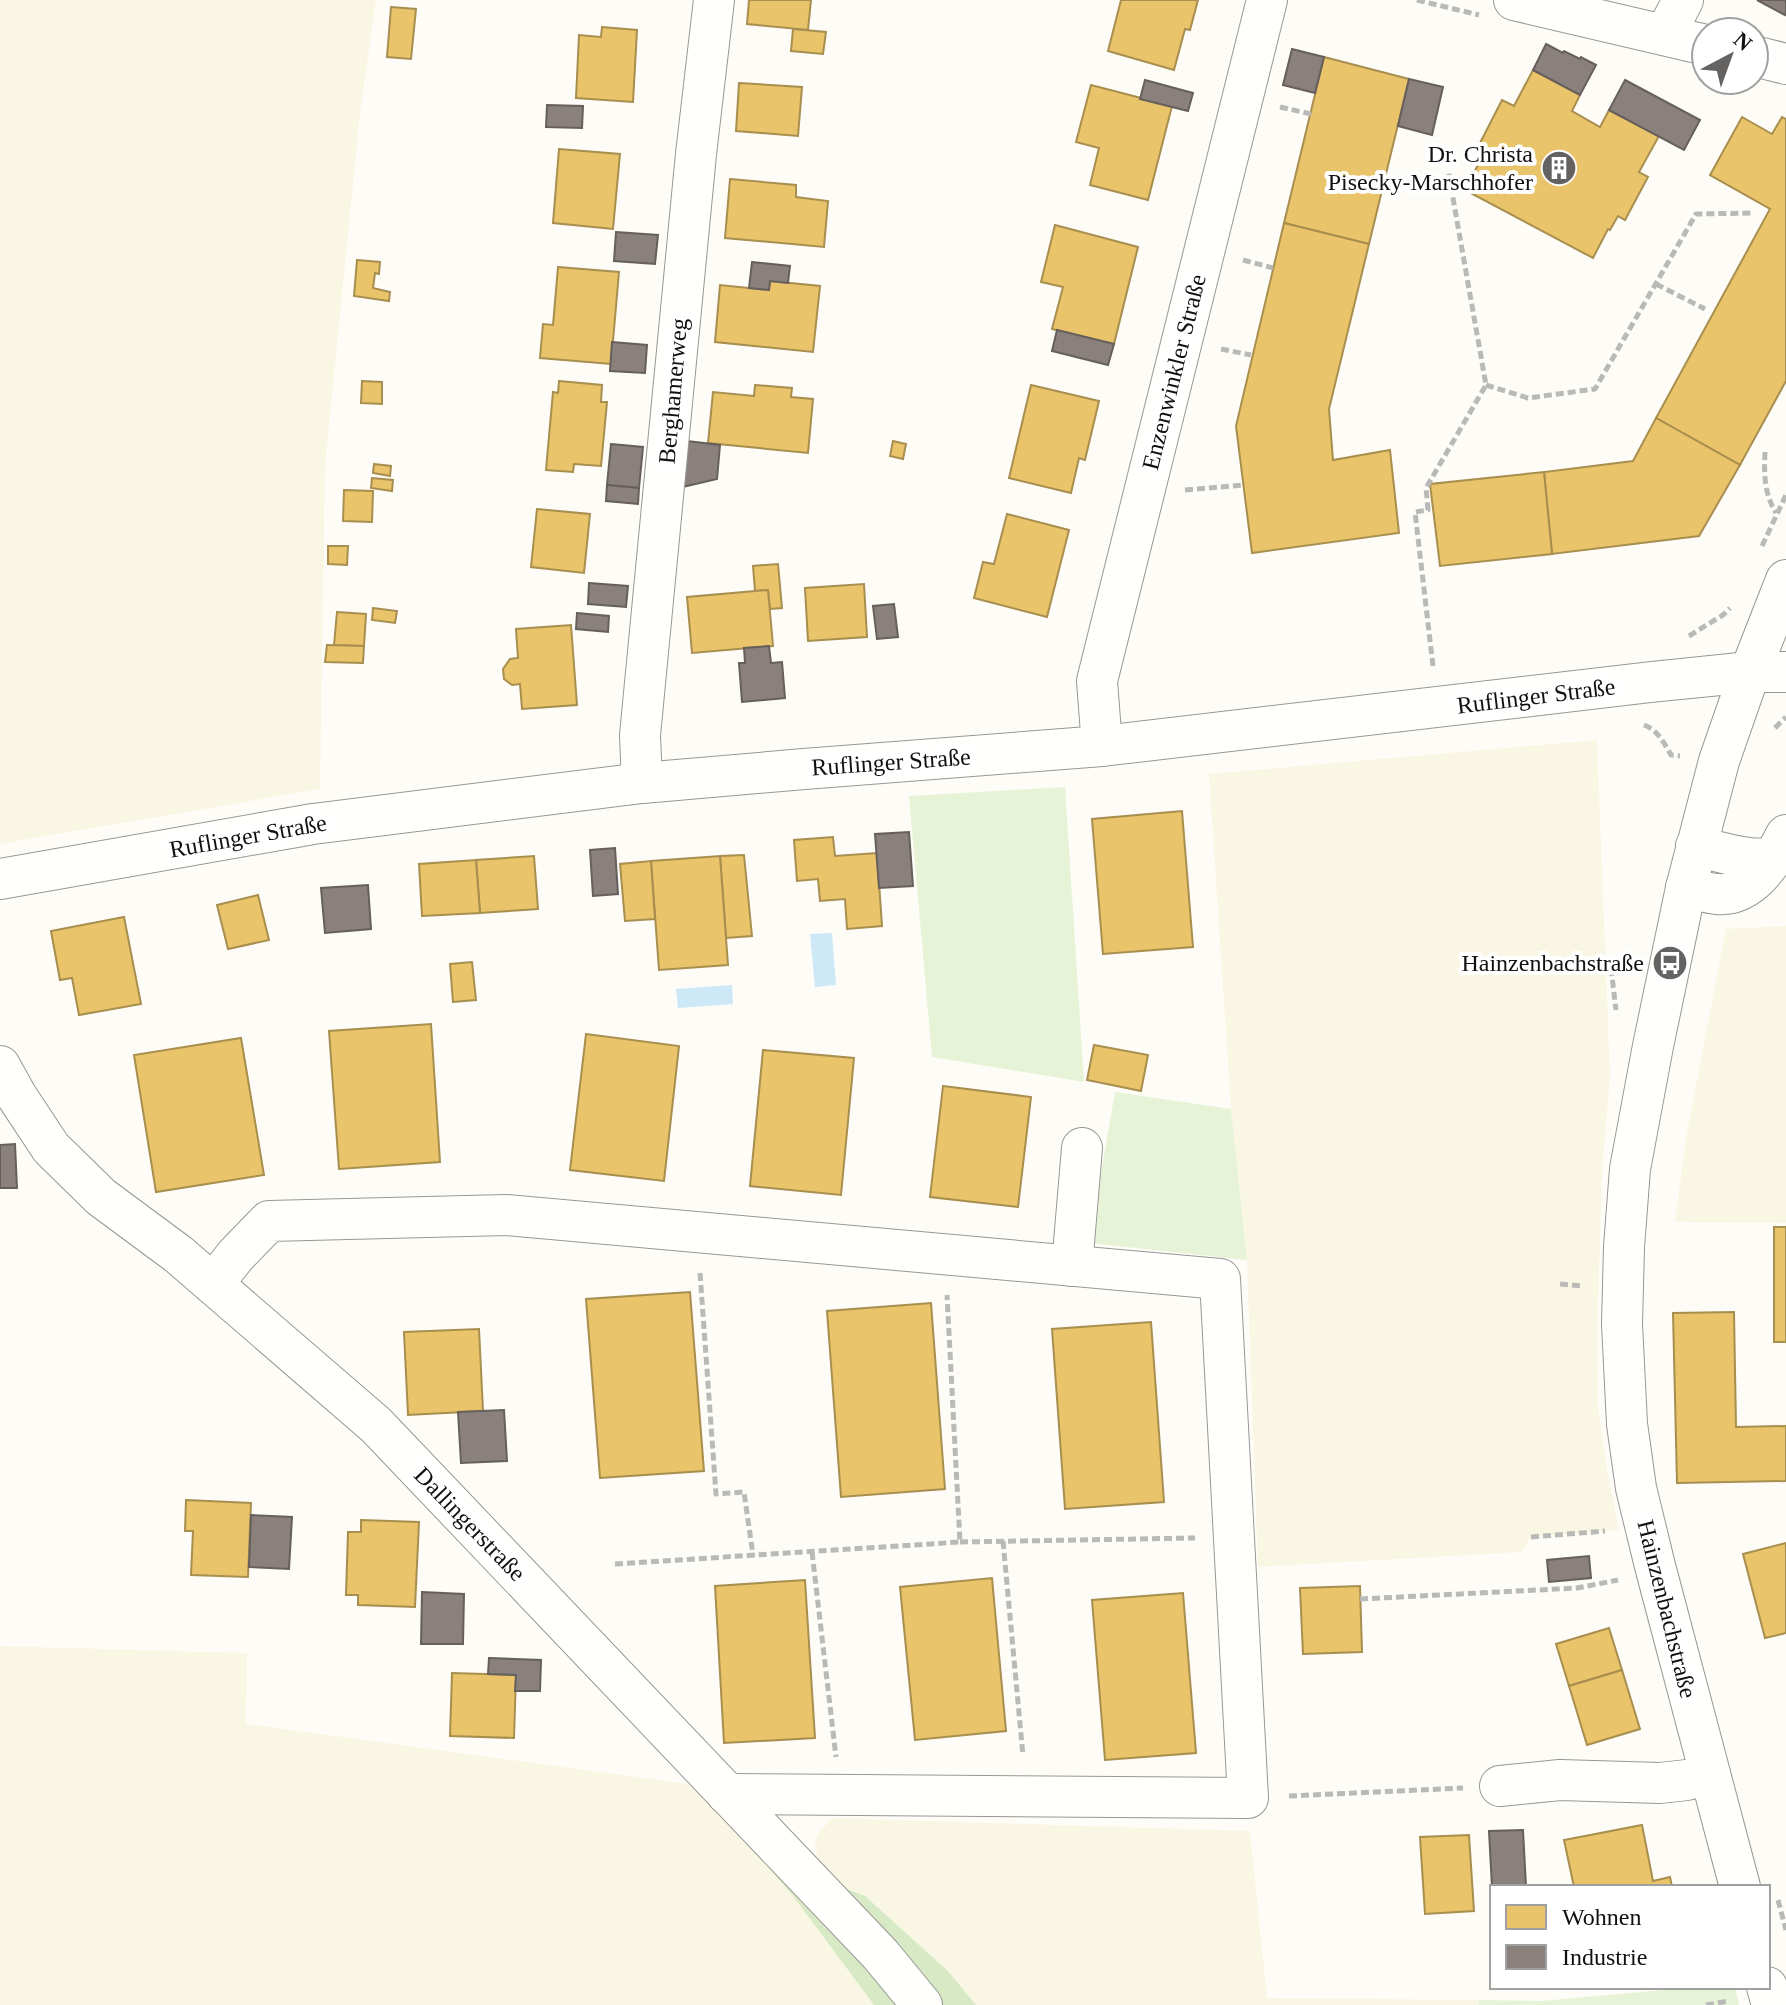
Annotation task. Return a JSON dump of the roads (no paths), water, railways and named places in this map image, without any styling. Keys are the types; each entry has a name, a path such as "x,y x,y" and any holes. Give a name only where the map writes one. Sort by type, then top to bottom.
{"street":[{"name":"Berghamerweg","path":"642,783 640,735 696,154 714,0"},
{"name":"Enzenwinkler Straße","path":"1102,746 1097,681 1267,0"},
{"path":"1514,0 1690,41"},
{"path":"1665,35 1683,0"},
{"name":"Hainzenbachstraße","path":"1757,1885 1710,1774 1636,1488 1627,1424 1622,1324 1630,1169 1653,1046 1686,888 1719,761 1768,672 1773,566"},
{"name":"Ruflinger Straße","path":"0,879 313,824 642,783 1102,746 1768,672"},
{"path":"1696,846 1751,859 1782,849"},
{"path":"1686,888 1720,894 1735,892 1760,876 1782,849"},
{"name":"Dallingerstraße","path":"0,1066 51,1148 101,1197 178,1254 376,1425 880,1954 922,2005"},
{"path":"1072,1266 1082,1148"},
{"path":"213,1284 269,1221 506,1215 1220,1279 1248,1798 727,1794"},
{"path":"1500,1786 1560,1780 1660,1783 1710,1774"}],"water":[{"path":"832,933 836,985 815,987 810,934"},
{"path":"732,985 733,1004 678,1008 676,989"}],"place":[{"name":"Dr. Christa Pisecky-Marschhofer","path":"1559,168"},
{"name":"Hainzenbachstraße","path":"1670,963"}]}
